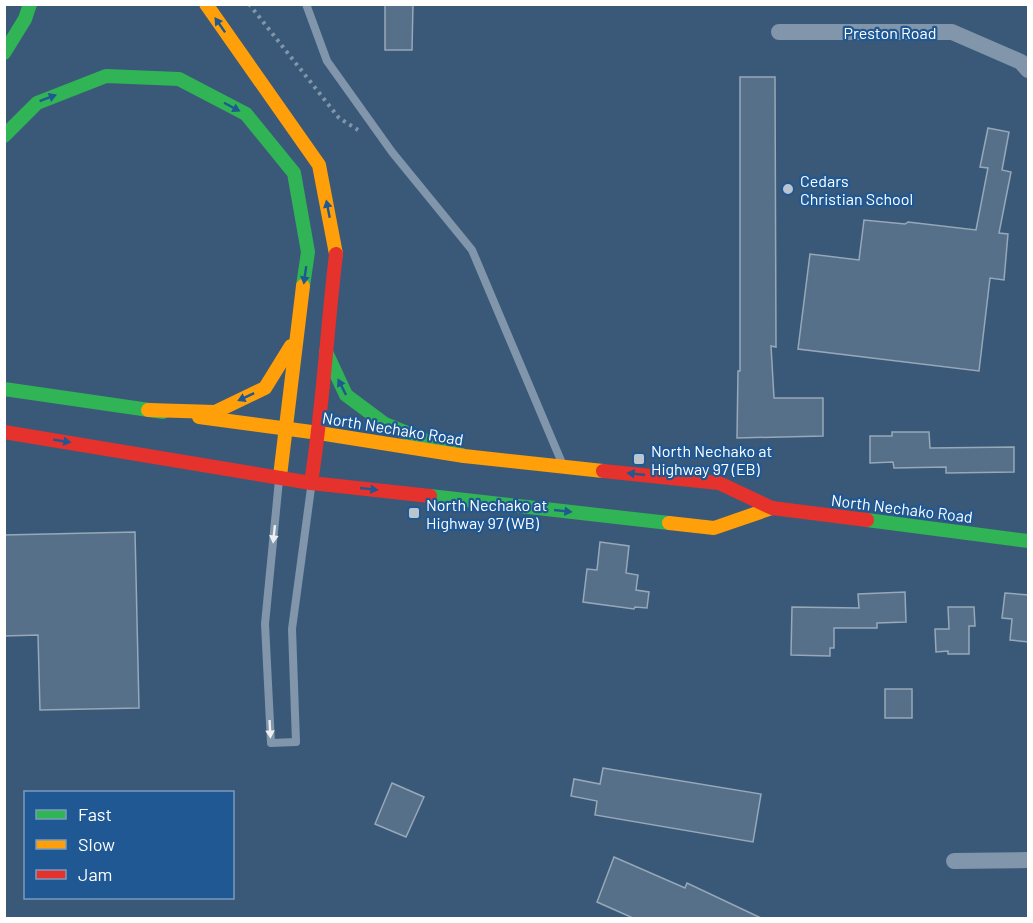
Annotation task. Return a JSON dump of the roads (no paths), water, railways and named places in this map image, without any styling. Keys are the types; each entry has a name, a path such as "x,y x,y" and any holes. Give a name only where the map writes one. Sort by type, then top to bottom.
{"main road":[{"path":"4,53 25,19 30,4"},
{"path":"206,4 319,165 336,253 325,350 319,433 311,483"},
{"path":"4,136 37,103 106,76 179,79 246,114 294,173 309,252 280,476"},
{"path":"148,410 215,412 266,388 296,339"},
{"path":"325,350 346,395 385,424 464,456"},
{"name":"North Nechako Road","path":"4,389 319,433 464,456 719,483 772,508 1029,541"},
{"name":"North Nechako Road","path":"4,432 280,476 311,483 714,528 772,508"}],"street":[{"name":"Preston Road","path":"779,32 952,32 1021,62 1029,70"},
{"path":"954,861 1029,860"}],"lane":[{"path":"306,4 327,61 392,152 472,250 563,466"},
{"path":"280,476 265,624 271,743 296,742 292,629 311,483"}],"place":[{"name":"Cedars Christian School","path":"788,189"},
{"name":"North Nechako at Highway 97 (EB)","path":"639,459"},
{"name":"North Nechako at Highway 97 (WB)","path":"414,513"}]}
